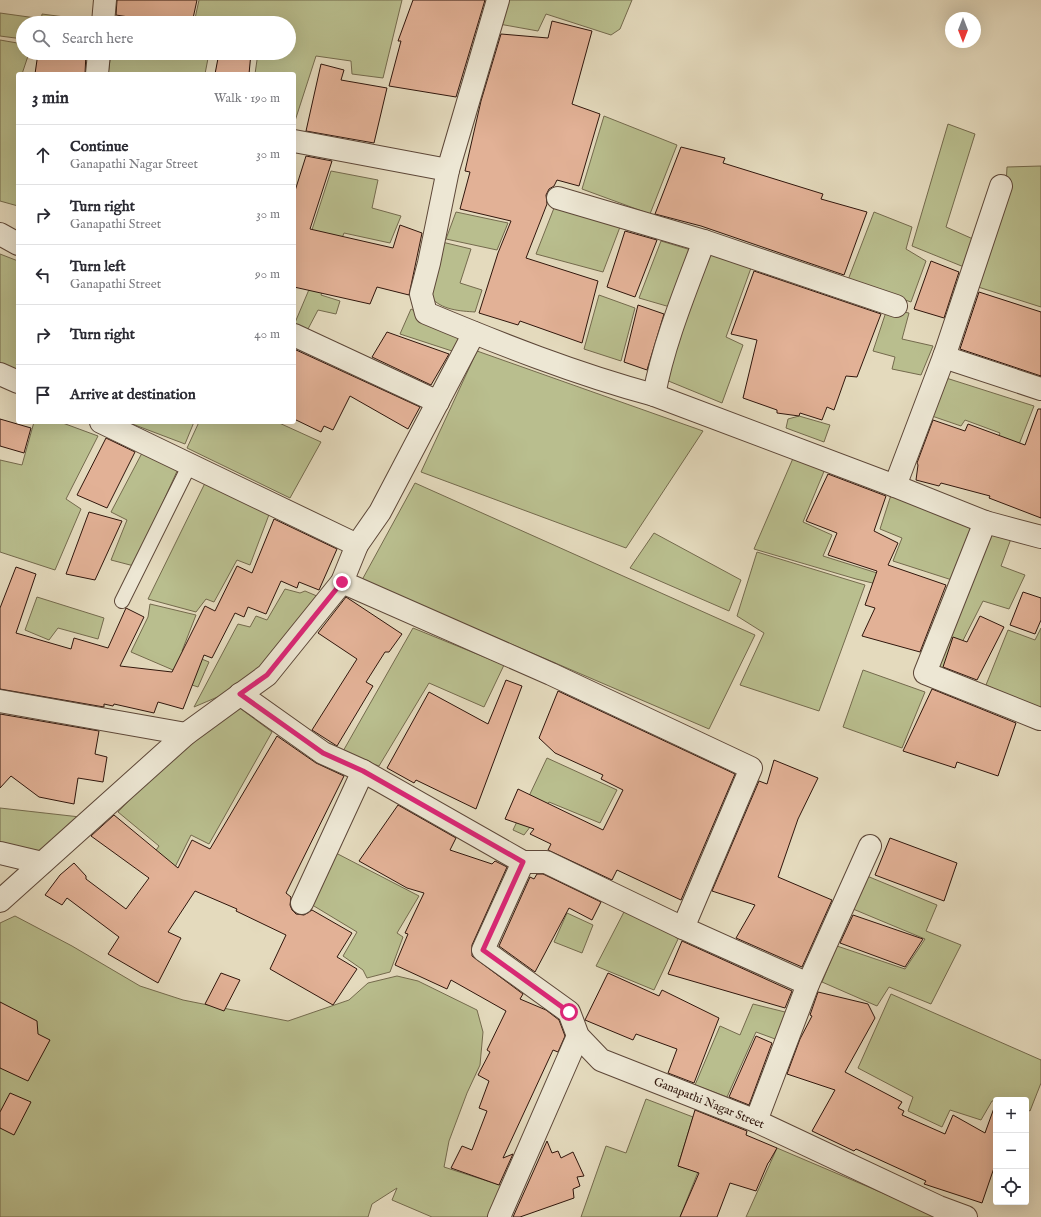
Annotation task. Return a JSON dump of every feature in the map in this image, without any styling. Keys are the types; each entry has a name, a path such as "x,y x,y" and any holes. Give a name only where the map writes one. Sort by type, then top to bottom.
{"street":[{"path":"104,16 105,0"},
{"path":"498,0 448,170 429,263 421,294 426,313 474,333 618,385 654,395 895,486 985,522 1041,537"},
{"path":"97,72 98,60"},
{"path":"296,141 448,170"},
{"path":"895,486 944,356 1001,186"},
{"path":"558,198 704,241 896,306"},
{"path":"0,234 16,243"},
{"path":"654,395 658,374 676,317 704,241"},
{"path":"0,901 186,734 267,675 342,582 357,545 380,512 474,333"},
{"path":"296,336 438,402"},
{"path":"944,356 1041,390"},
{"path":"0,374 16,381"},
{"path":"105,424 357,545"},
{"path":"985,522 925,673 1040,719"},
{"path":"342,582 551,674 751,768 683,928"},
{"path":"240,694 323,753 363,771 523,862 546,862 683,928 808,984"},
{"path":"0,701 186,734"},
{"path":"302,903 363,771"},
{"path":"756,1121 808,984 870,846"},
{"path":"0,853 42,863"},
{"name":"Ganapathi Nagar Street","path":"523,862 483,950 569,1012 578,1036 601,1060 756,1121 939,1207 966,1217"},
{"path":"500,1217 578,1036"}],"lane":[{"path":"122,601 190,464"}],"green space":[{"path":"199,0 402,0 383,78 352,74 351,61 316,56 296,118 296,72 255,72 257,60 296,60 296,16 196,16"},
{"path":"507,0 632,0 620,29 611,35 546,14 538,31 499,24"},
{"path":"0,13 22,16 16,16 16,38 0,36"},
{"path":"42,14 57,16 42,16"},
{"path":"0,40 16,43 16,60 27,60 23,72 16,72 16,205 0,201"},
{"path":"110,60 208,60 205,72 108,72"},
{"path":"604,116 677,145 650,214 582,189"},
{"path":"948,124 975,134 946,227 973,239 964,267 912,246"},
{"path":"1041,166 1041,307 975,286 1005,204 1007,167"},
{"path":"331,171 378,180 372,208 401,216 390,243 344,233 338,248 308,242"},
{"path":"554,208 620,227 603,272 536,254"},
{"path":"456,212 508,223 497,250 446,239"},
{"path":"874,212 912,227 906,249 926,261 911,302 848,280"},
{"path":"661,241 691,250 670,307 639,298"},
{"path":"442,242 471,249 460,283 482,290 475,312 445,307 440,305 431,297"},
{"path":"706,248 751,268 726,337 743,345 722,403 666,380"},
{"path":"0,254 16,260 16,371 0,364"},
{"path":"324,254 336,258 321,295 340,301 336,314 318,310 308,329 296,326 296,320"},
{"path":"599,295 635,308 621,361 584,349"},
{"path":"411,309 463,336 455,352 400,334"},
{"path":"887,309 909,313 902,339 933,346 921,375 892,369 895,357 873,351"},
{"path":"477,351 703,431 626,548 421,472"},
{"path":"943,377 1034,406 1018,447 997,440 1000,433 965,420 961,426 929,415"},
{"path":"799,416 830,425 824,442 786,428 788,419"},
{"path":"33,424 65,424 98,436 66,499 81,509 55,570 0,552 0,460 22,465"},
{"path":"132,424 193,424 185,444"},
{"path":"198,424 281,424 321,442 290,498 187,448"},
{"path":"142,453 178,469 134,566 111,560 127,520 111,512"},
{"path":"794,456 825,469 803,522 832,535 823,556 893,578 889,587 856,579 754,549"},
{"path":"207,479 270,512 250,565 237,560 214,602 206,599 196,612 148,599"},
{"path":"415,483 755,635 709,729 362,580"},
{"path":"891,495 974,527 952,580 893,561 902,538 880,529"},
{"path":"991,528 1012,536 1001,566 1025,575 1009,609 983,601 946,674 932,668"},
{"path":"654,533 741,580 729,611 630,568"},
{"path":"757,552 865,585 819,711 740,685 764,633 737,616"},
{"path":"285,589 300,593 305,591 324,599 261,670 234,690 194,707 238,624 250,627 256,616 267,620"},
{"path":"37,597 104,618 98,639 58,628 49,640 25,630"},
{"path":"150,604 196,615 182,651 209,662 198,687 171,678 173,670 131,652 148,617"},
{"path":"413,628 504,665 484,707 429,683 379,766 342,753"},
{"path":"1041,628 1041,711 986,685 1008,630 1035,640"},
{"path":"863,670 925,692 902,748 843,727"},
{"path":"237,706 272,732 209,844 191,835 172,873 152,856 159,846 118,812 186,741"},
{"path":"547,758 617,790 600,823 549,802 524,835 513,830"},
{"path":"0,808 80,817 40,856 0,846"},
{"path":"334,852 419,896 397,933 403,937 390,972 367,978 363,970 343,956 357,932 309,903"},
{"path":"867,876 937,905 926,931 961,945 931,1004 889,987 877,1006 822,982 837,946 905,969 925,939 853,909"},
{"path":"625,910 679,937 654,990 596,966"},
{"path":"567,913 593,925 582,953 554,942"},
{"path":"15,916 72,946 140,986 183,1000 288,1021 349,1000 368,983 397,976 418,981 477,1010 483,1032 480,1065 467,1093 449,1141 444,1167 512,1189 499,1217 432,1217 392,1200 397,1188 372,1204 368,1217 0,1217 0,923"},
{"path":"891,994 1041,1060 1041,1083 1030,1111 1029,1097 993,1097 993,1101 981,1120 950,1110 942,1127 908,1111 913,1097 858,1068"},
{"path":"753,1004 789,1013 778,1040 756,1032 727,1097 695,1085 720,1026 740,1035"},
{"path":"646,1099 693,1117 678,1166 698,1172 680,1217 581,1217 606,1146 626,1153"},
{"path":"777,1148 939,1217 746,1217"}],"building":[{"path":"117,0 197,0 194,16 116,15"},
{"path":"413,0 485,0 456,97 389,86 401,41 398,41"},
{"path":"552,21 592,31 572,104 600,114 579,186 557,180 554,186 549,189 546,195 547,204 526,258 598,281 582,343 520,321 518,325 479,313 498,253 511,221 460,209 470,172 465,171 481,101 501,34 548,38"},
{"path":"37,60 86,60 85,72 35,72"},
{"path":"218,60 250,60 249,72 215,72"},
{"path":"321,64 344,70 341,80 387,88 374,143 306,131"},
{"path":"681,147 725,158 723,163 823,194 821,199 867,212 844,275 701,226 655,214"},
{"path":"306,156 332,161 310,229 393,248 400,225 422,233 409,295 377,287 370,304 296,287 296,188"},
{"path":"625,231 657,240 635,297 607,287"},
{"path":"931,261 959,272 944,318 914,309"},
{"path":"754,271 881,314 857,377 846,376 834,410 827,407 822,420 800,413 799,416 777,413 777,410 743,398 757,340 731,334"},
{"path":"979,292 1041,312 1041,376 960,349"},
{"path":"638,305 664,314 647,370 624,362"},
{"path":"387,332 449,354 431,385 372,357"},
{"path":"296,350 420,407 408,429 350,396 333,430 324,426 321,432 296,420"},
{"path":"1038,409 1041,409 1041,518 989,498 990,496 941,483 939,486 916,480 917,463 933,420 965,431 968,424 1025,445"},
{"path":"0,419 31,428 24,453 0,446"},
{"path":"106,438 135,452 107,508 77,495"},
{"path":"828,474 886,496 874,531 898,543 888,565 946,585 920,652 862,636 875,608 865,605 877,571 828,555 837,533 806,521"},
{"path":"89,512 122,521 95,580 66,574"},
{"path":"274,519 337,549 319,590 299,582 297,588 281,581 266,614 248,607 244,617 235,613 212,658 204,655 183,709 158,702 154,713 114,704 113,706 104,704 104,707 0,689 0,608 16,567 36,574 16,633 71,649 74,638 108,648 126,608 144,617 120,666 172,672 205,606 215,611 237,566 252,573"},
{"path":"1023,592 1041,598 1041,620 1035,634 1010,625"},
{"path":"346,597 402,634 389,652 385,652 366,682 373,686 337,746 312,730 357,659 318,633"},
{"path":"980,616 1004,627 977,680 943,667 953,637 967,642"},
{"path":"506,680 522,686 476,809 416,780 414,783 387,768 429,692 488,724"},
{"path":"932,689 1016,723 998,776 957,762 955,768 903,751"},
{"path":"558,691 735,774 681,900 617,870 612,880 548,850 551,844 530,834 534,829 505,819 518,789 603,830 623,790 601,779 603,775 555,753 539,738"},
{"path":"0,714 99,731 95,754 107,757 103,782 78,778 74,804 39,797 11,776 0,788"},
{"path":"277,736 316,763 344,776 286,893 291,897 290,905 296,914 304,915 312,910 352,933 337,957 357,969 333,1005 270,969 286,935 236,911 237,909 195,891 168,932 181,938 158,983 108,954 119,937 67,898 62,905 45,895 60,875 74,863 86,876 86,879 126,909 149,878 91,836 114,815 178,868 192,840 210,849"},
{"path":"774,760 818,778 798,819 778,877 832,900 802,967 736,938 755,905 712,891 759,781 767,784"},
{"path":"398,805 456,838 450,850 492,864 495,861 507,867 472,945 472,956 523,994 520,999 546,1010 559,1020 565,1036 558,1052 553,1050 503,1158 513,1154 499,1185 451,1168 462,1146 472,1150 487,1111 479,1108 489,1081 478,1075 490,1052 487,1050 506,1011 451,980 447,989 395,965 408,934 405,933 424,893 407,888 359,861"},
{"path":"890,838 957,863 944,901 875,875"},
{"path":"537,874 543,874 601,902 592,920 569,908 535,972 499,946 530,877 534,879"},
{"path":"853,915 923,939 905,967 840,943"},
{"path":"682,941 792,991 785,1008 668,974"},
{"path":"221,973 240,980 224,1011 205,1004"},
{"path":"608,973 659,996 662,990 719,1018 694,1083 668,1073 677,1049 636,1034 633,1040 585,1020"},
{"path":"818,992 868,1004 875,1018 845,1072 902,1102 898,1108 904,1111 902,1115 945,1134 953,1115 985,1133 993,1111 993,1171 982,1203 924,1184 926,1181 856,1149 854,1151 812,1131 835,1090 787,1074 800,1039 812,1016 810,1015"},
{"path":"0,1002 37,1021 38,1034 50,1040 28,1081 0,1068"},
{"path":"756,1036 772,1043 749,1105 729,1097"},
{"path":"10,1093 31,1102 14,1135 0,1128 0,1112"},
{"path":"695,1110 747,1131 746,1135 777,1148 768,1163 756,1191 730,1183 717,1217 680,1217 699,1173 678,1166"},
{"path":"547,1141 552,1153 558,1151 561,1158 573,1152 584,1176 577,1177 580,1186 573,1189 574,1198 520,1217 513,1217"}],"route":[{"path":"342,582 328,602 267,675 240,694 323,753 363,771 523,862 483,950 569,1012"}]}
